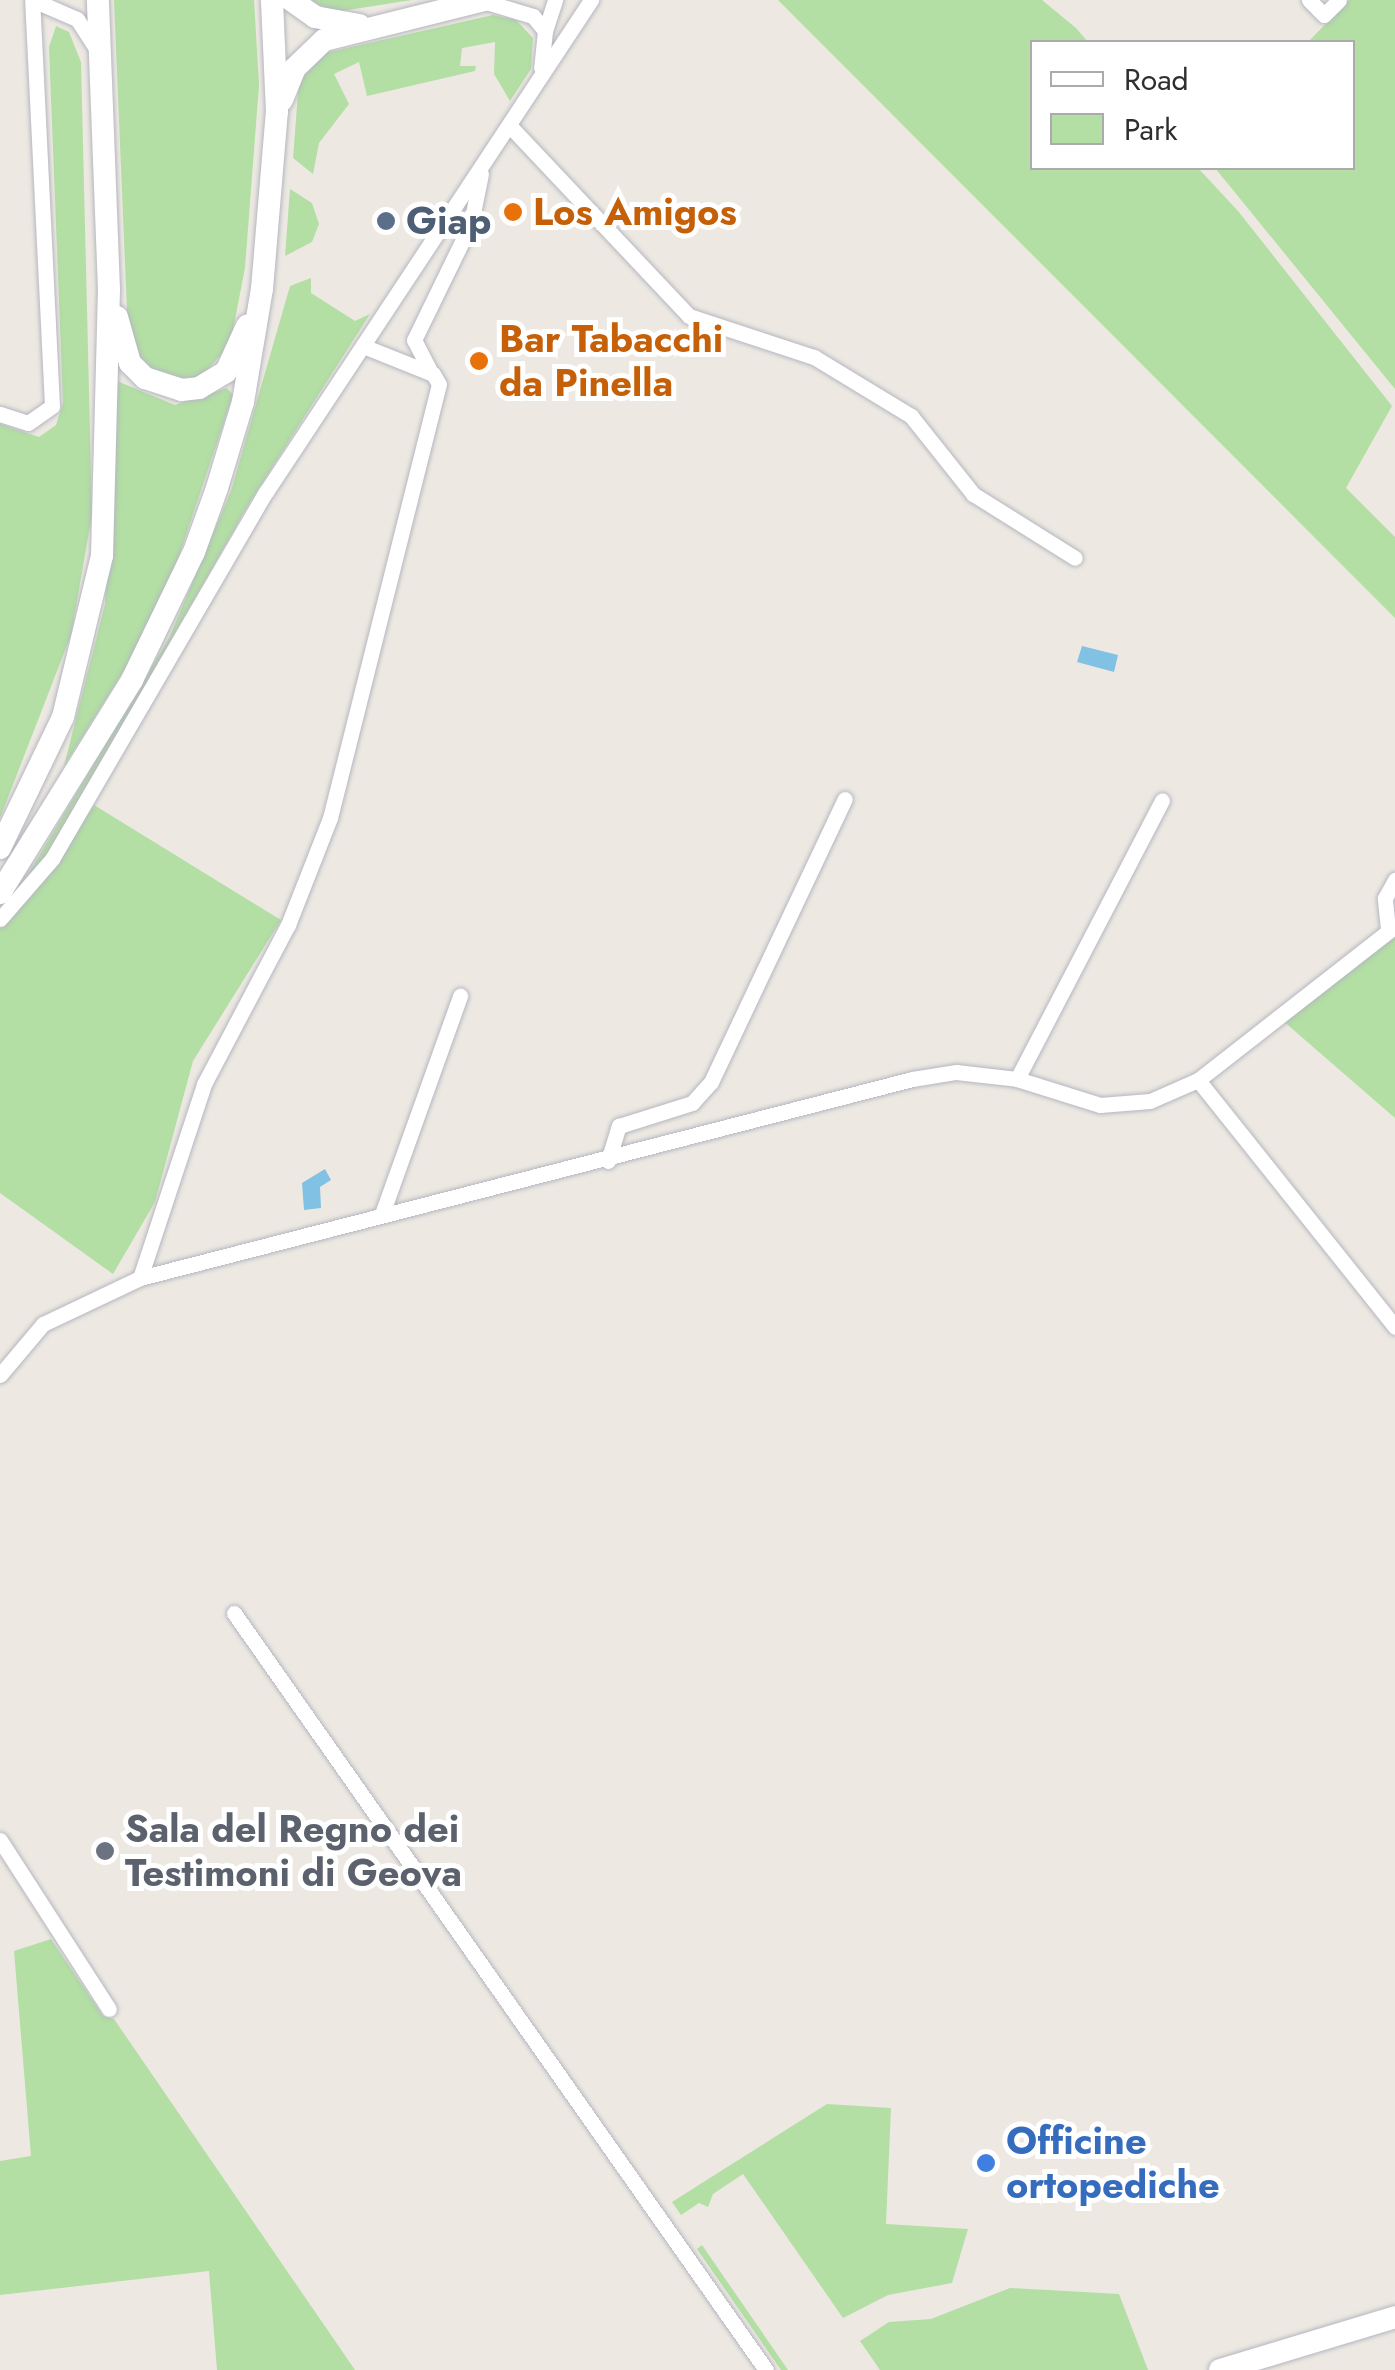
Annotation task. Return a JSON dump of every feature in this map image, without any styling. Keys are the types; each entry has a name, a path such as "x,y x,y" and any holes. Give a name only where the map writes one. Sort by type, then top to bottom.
{"main road":[{"path":"0,848 62,717 102,556 109,290 98,0"},
{"path":"0,893 132,680 194,552 243,402 262,289 277,112 272,0"},
{"path":"291,0 316,17 368,26"},
{"path":"277,112 295,68 312,49 368,26 484,0"},
{"path":"109,290 130,364 145,378 181,390 226,372 262,289"},
{"path":"1220,2370 1395,2316"}],"street":[{"path":"0,414 28,423 52,406 33,0 77,18 100,54"},
{"path":"484,0 520,7 545,30"},
{"path":"540,78 545,30 555,0"},
{"path":"0,919 52,859 266,492 591,0"},
{"path":"1310,0 1324,15 1338,0"},
{"path":"509,125 689,316 814,357 911,416 972,494 1076,558"},
{"path":"140,1278 204,1084 288,924 346,769 380,604 439,384 419,361 414,340 471,223 483,165"},
{"path":"363,346 432,374"},
{"path":"608,1161 619,1126 692,1103 711,1082 845,798"},
{"path":"1017,1078 1162,800"},
{"path":"0,1375 43,1324 140,1278 912,1080 956,1072 1017,1078 1100,1106 1150,1100 1198,1080 1391,928 1386,898 1395,880"},
{"path":"382,1214 460,996"},
{"path":"1198,1080 1395,1327"},
{"path":"234,1612 766,2370"},
{"path":"0,1840 110,2008"}],"green space":[{"path":"114,0 254,0 259,85 245,268 230,345 199,379 171,381 141,362 128,334"},
{"path":"309,0 412,0 335,12"},
{"path":"778,0 1042,0 1076,28 1086,40 1030,40 1030,170 1200,170 1238,211 1392,406 1346,488 1395,537 1395,618"},
{"path":"1349,0 1395,0 1395,389 1217,170 1355,170 1355,40 1310,40"},
{"path":"493,15 516,20 533,38 531,69 510,101 494,74 495,42 462,48 460,66 476,66 475,71 367,96 359,62 334,74 349,104 319,143 313,174 293,158 299,80 325,53"},
{"path":"56,26 69,32 81,62 92,515 71,635 0,818 0,424 39,437 56,425 63,403 49,47"},
{"path":"290,189 312,203 319,224 312,242 285,256"},
{"path":"311,278 311,293 355,321 370,314 250,502 49,853 27,876 169,638 231,491 290,286"},
{"path":"117,381 175,405 227,388 233,395 175,568 128,664 64,766 105,604"},
{"path":"94,805 281,920 193,1061 155,1202 113,1274 0,1193 0,928 56,864"},
{"path":"1395,935 1395,1118 1282,1020"},
{"path":"51,1939 103,2016 114,2019 355,2370 217,2370 209,2271 0,2295 0,2161 31,2156 14,1951"},
{"path":"827,2104 891,2108 886,2224 968,2229 952,2283 888,2295 843,2318 743,2174 713,2194 708,2207 699,2203 681,2215 672,2202"},
{"path":"702,2245 788,2370 781,2370 697,2249"},
{"path":"1010,2288 1119,2294 1148,2370 880,2370 860,2341 889,2322 931,2319"}],"water":[{"path":"1082,646 1118,655 1114,672 1077,662"},
{"path":"325,1169 331,1180 320,1187 321,1208 304,1210 302,1183"}],"place":[{"name":"Los Amigos","path":"513,212"},
{"name":"Giap","path":"386,221"},
{"name":"Bar Tabacchi da Pinella","path":"479,361"},
{"name":"Sala del Regno dei Testimoni di Geova","path":"105,1851"},
{"name":"Officine ortopediche","path":"986,2163"}]}
